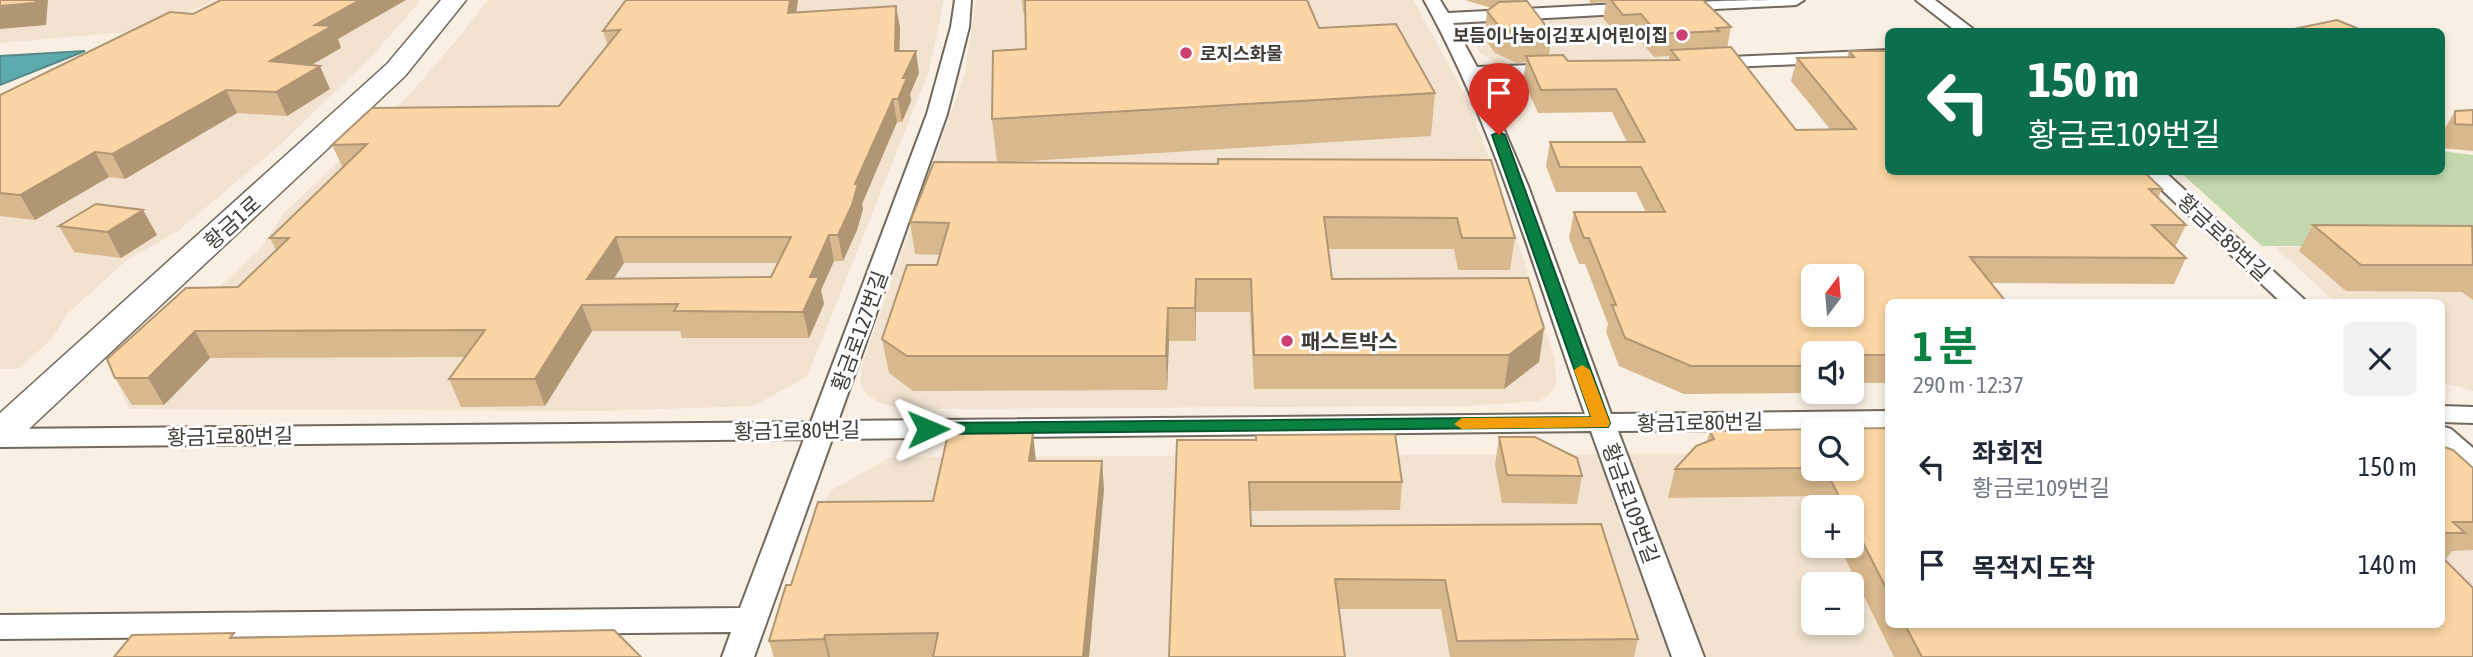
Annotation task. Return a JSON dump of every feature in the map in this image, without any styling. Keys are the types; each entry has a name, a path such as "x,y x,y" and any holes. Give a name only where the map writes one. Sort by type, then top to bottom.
{"street":[{"name":"황금1로","path":"0,436 396,70 454,0"},
{"name":"황금로127번길","path":"738,657 937,114 955,51 963,0"},
{"path":"1438,9 1795,0"},
{"path":"1924,0 1963,28"},
{"name":"황금로109번길","path":"1438,9 1473,73 1516,178 1601,423 1688,657"},
{"path":"1686,64 1885,55"},
{"path":"1473,73 1580,68"},
{"name":"황금로89번길","path":"2156,175 2291,299"},
{"path":"2445,414 2473,415"},
{"name":"황금1로80번길","path":"0,436 1885,420"},
{"path":"2445,438 2473,463"},
{"path":"0,627 751,620"}],"shaded area":[{"path":"0,0 216,0 150,30 0,43"},
{"path":"262,0 421,0 373,55 282,143 178,231 127,260 68,313 51,340 18,369 0,369 0,110"},
{"path":"488,0 944,0 929,71 807,377 753,406 601,411 129,409 117,382 259,250 285,212 408,96"},
{"path":"976,0 1413,0 1466,96 1507,207 1555,359 1556,385 1550,394 1539,401 1469,406 910,409 882,404 866,394 860,383 863,362 965,73"},
{"path":"1691,11 1734,56 1509,65 1497,63 1480,53 1470,35 1471,29 1485,22"},
{"path":"2275,247 2473,247 2473,391 2445,383 2445,299 2332,299"},
{"path":"2473,444 2473,657 771,657 830,491 891,457 1801,453 1801,481 1855,481 1858,495 1801,495 1801,558 1864,558 1864,521 1885,612 1885,628 2445,628 2445,445"}],"green space":[{"path":"2445,152 2473,155 2473,247 2262,246 2183,175 2445,175"}],"water":[{"path":"85,51 0,85 0,56"}],"building":[{"path":"0,0 35,0 35,3 0,6"},
{"path":"221,0 360,0 315,25 332,26 270,61 320,66 276,92 226,90 112,154 95,152 20,195 0,193 0,95 170,12 193,14"},
{"path":"626,0 790,0 788,13 896,6 895,51 916,51 903,78 907,78 898,99 893,99 855,184 858,184 852,205 838,235 829,235 810,277 819,277 803,312 674,311 678,304 582,305 535,379 449,379 485,330 195,331 148,378 115,378 107,359 186,288 238,287 289,238 270,238 367,144 332,145 372,108 559,106 620,30 603,31","holes":["616,237 791,237 771,277 587,279"]},
{"path":"1025,0 1307,0 1319,28 1396,24 1435,93 992,119 993,51 1026,49"},
{"path":"1611,0 1703,0 1731,27 1716,28 1719,31 1658,34 1641,14 1623,15"},
{"path":"1527,1 1552,34 1520,35 1498,25 1487,11 1499,2"},
{"path":"2337,20 2356,28 2298,28"},
{"path":"1731,47 1796,130 1856,129 1797,58 1854,57 1849,51 1885,51 1885,175 2147,175 2162,189 2149,189 2186,225 2152,225 2186,258 1970,257 2004,299 1885,299 1885,355 1864,355 1864,341 1801,341 1801,366 1691,366 1625,338 1612,305 1616,305 1589,238 1584,238 1574,212 1665,212 1641,167 1560,167 1550,142 1645,142 1616,89 1541,90 1526,56 1563,55 1568,61 1679,60 1671,50"},
{"path":"2473,110 2473,125 2455,124 2455,111"},
{"path":"1218,159 1491,160 1515,238 1462,238 1457,218 1324,217 1332,279 1528,278 1544,328 1509,355 1254,355 1251,279 1196,279 1195,308 1168,308 1166,356 907,356 882,339 907,265 937,265 949,223 910,222 934,162 1218,164"},
{"path":"96,204 143,210 107,232 59,226"},
{"path":"2313,225 2472,226 2473,265 2361,265"},
{"path":"1864,428 1885,428 1885,586 1864,545 1864,495 1838,495 1831,481 1864,481"},
{"path":"1801,429 1801,468 1675,469 1696,446 1714,439 1710,431"},
{"path":"1033,433 1029,461 1102,461 1083,657 933,657 938,633 825,635 824,639 769,641 786,585 791,585 818,502 933,501 948,434"},
{"path":"1395,434 1402,482 1249,482 1251,526 1601,524 1638,639 1457,641 1445,580 1335,579 1345,657 1169,657 1177,440 1256,440 1256,435"},
{"path":"1499,437 1535,437 1577,458 1582,476 1507,475"},
{"path":"2445,447 2453,450 2473,468 2473,522 2453,522 2465,533 2445,533"},
{"path":"2445,560 2473,588 2473,657 1922,657 1907,628 2445,628"},
{"path":"614,630 641,657 114,657 132,635 234,633 230,638"}],"slow traffic":[{"path":"1462,424 1601,423 1582,370"}],"place":[{"name":"보듬이나눔이김포시어린이집","path":"1682,35"},
{"name":"로지스화물","path":"1186,53"},
{"name":"패스트박스","path":"1287,341"}],"route":[{"path":"928,429 1601,423 1499,135"}]}
